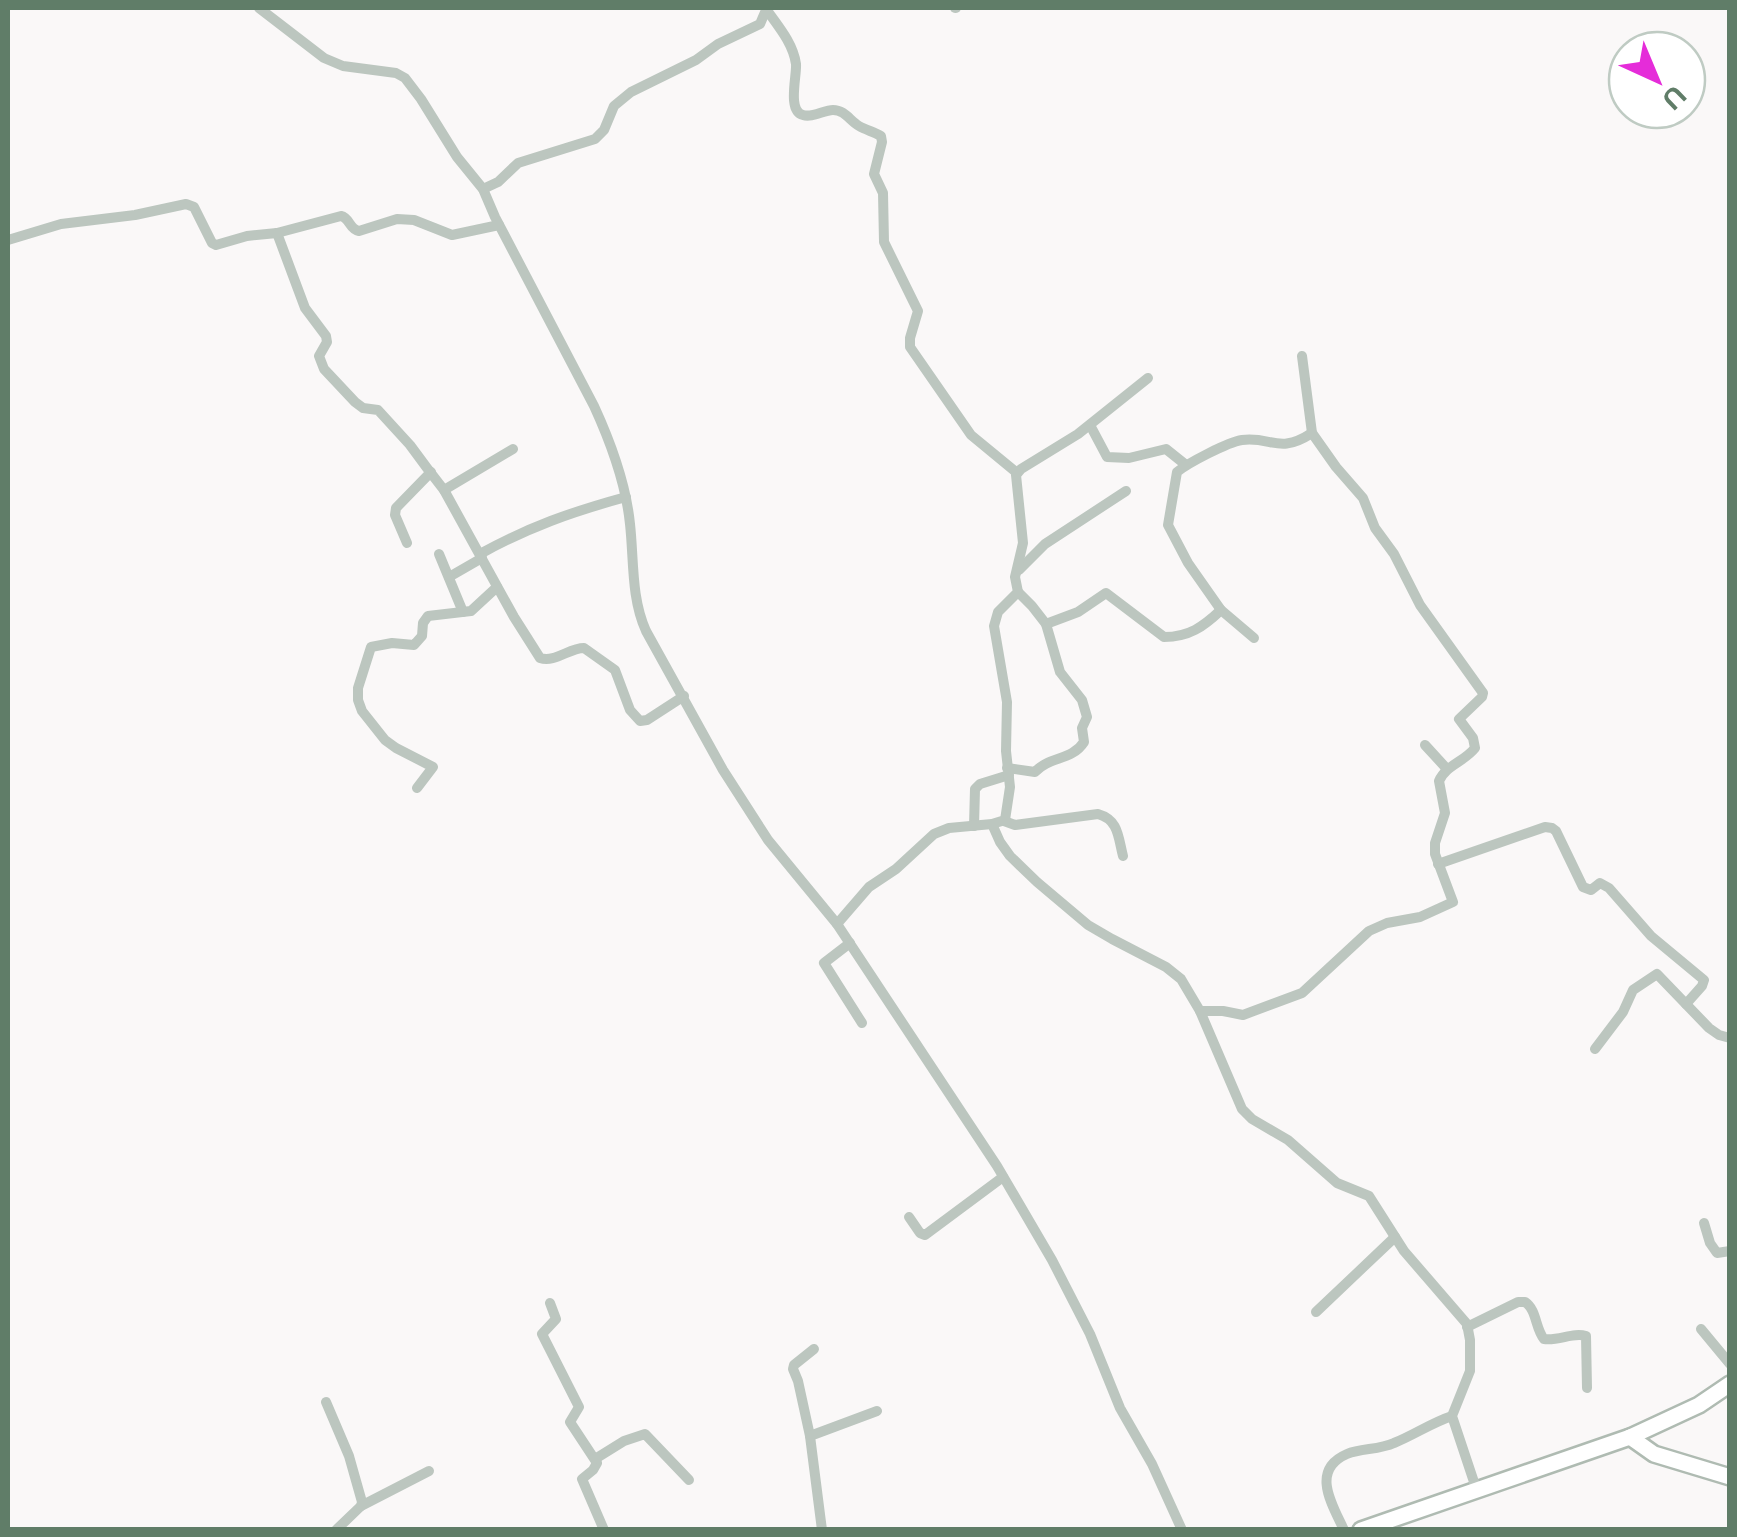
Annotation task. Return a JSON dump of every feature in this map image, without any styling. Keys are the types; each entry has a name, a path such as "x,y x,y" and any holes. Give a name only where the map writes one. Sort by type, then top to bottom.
{"street":[{"path":"259,8 324,58 343,66 396,73 405,78 482,190 594,406 614,455 626,497 639,615 648,636 723,770 768,840 837,924 1003,1177 1076,1308 1120,1408 1152,1464 1182,1530"},
{"path":"482,190 498,182 518,163 595,139 623,97 754,28 763,22 766,8"},
{"path":"766,8 793,53 793,97 798,113 804,116 840,111 862,128 881,136 874,174 883,193 884,242 918,311 910,347 972,434 1017,473"},
{"path":"8,240 61,224 134,216 186,204 194,207 216,246 341,216 359,231 397,219 414,220 452,235 499,225"},
{"path":"277,233 305,308 326,336 319,356 324,369 360,406 378,410 444,490 540,658 550,659 584,648 615,670 628,704 640,721 684,696"},
{"path":"1200,1011 1243,1015 1296,995 1310,987 1370,930 1420,917 1452,904 1453,898 1438,864 1435,842 1445,812 1439,781 1447,769 1474,750 1473,738 1459,721 1484,692 1420,604 1394,554 1375,528 1363,498 1312,433 1302,356"},
{"path":"1017,473 1090,426 1148,378"},
{"path":"1090,426 1107,456 1130,458 1166,450 1186,465"},
{"path":"1254,638 1221,610 1168,525 1175,476 1186,465 1238,442 1290,444 1312,433"},
{"path":"444,490 513,449"},
{"path":"408,542 395,515 396,508 430,472"},
{"path":"974,826 974,789 980,784 1008,772 1035,772 1044,763 1074,754 1084,742 1084,704 1060,672 1046,624 1018,592 1016,574 1023,543 1017,473"},
{"path":"1016,574 1045,544 1126,491"},
{"path":"449,577 513,536 558,516 626,497"},
{"path":"440,554 464,612"},
{"path":"416,788 433,768 396,748 359,706 358,688 370,646 392,642 414,645 422,636 428,616 474,608 497,587"},
{"path":"998,822 1008,815 1007,702 994,626 998,612 1018,592"},
{"path":"1046,624 1078,612 1106,593 1164,637 1195,632 1221,610"},
{"path":"1425,745 1447,769"},
{"path":"837,924 869,887 934,834 949,828 998,822 1015,825 1098,814 1115,824 1123,856"},
{"path":"998,822 1004,849 1037,882 1094,929 1174,972 1192,994 1246,1114 1288,1140 1337,1183 1369,1196 1404,1251 1468,1327 1470,1371 1452,1416 1476,1488"},
{"path":"1438,864 1552,828 1582,887 1591,890 1600,883 1609,888 1652,936 1704,980 1686,1004"},
{"path":"850,943 824,963 862,1023"},
{"path":"1594,1049 1623,1012 1634,990 1655,974 1714,1032 1730,1038"},
{"path":"909,1217 925,1235 1003,1177"},
{"path":"1704,1223 1717,1253 1730,1252"},
{"path":"1316,1312 1395,1237"},
{"path":"550,1302 556,1318 542,1336 578,1403 579,1409 570,1420 594,1459 596,1467 582,1478 604,1530"},
{"path":"1468,1327 1525,1302 1531,1306 1544,1339 1586,1336 1587,1388"},
{"path":"1701,1329 1730,1364"},
{"path":"814,1350 793,1369 810,1436 822,1530"},
{"path":"1360,1530 1630,1437 1699,1405 1730,1384"},
{"path":"326,1402 349,1456 361,1506"},
{"path":"810,1436 877,1411"},
{"path":"1344,1530 1325,1484 1336,1462 1347,1454 1396,1443 1452,1416"},
{"path":"594,1459 624,1440 645,1434 689,1480"},
{"path":"1630,1437 1654,1454 1730,1477"},
{"path":"336,1530 361,1506 429,1471"}]}
